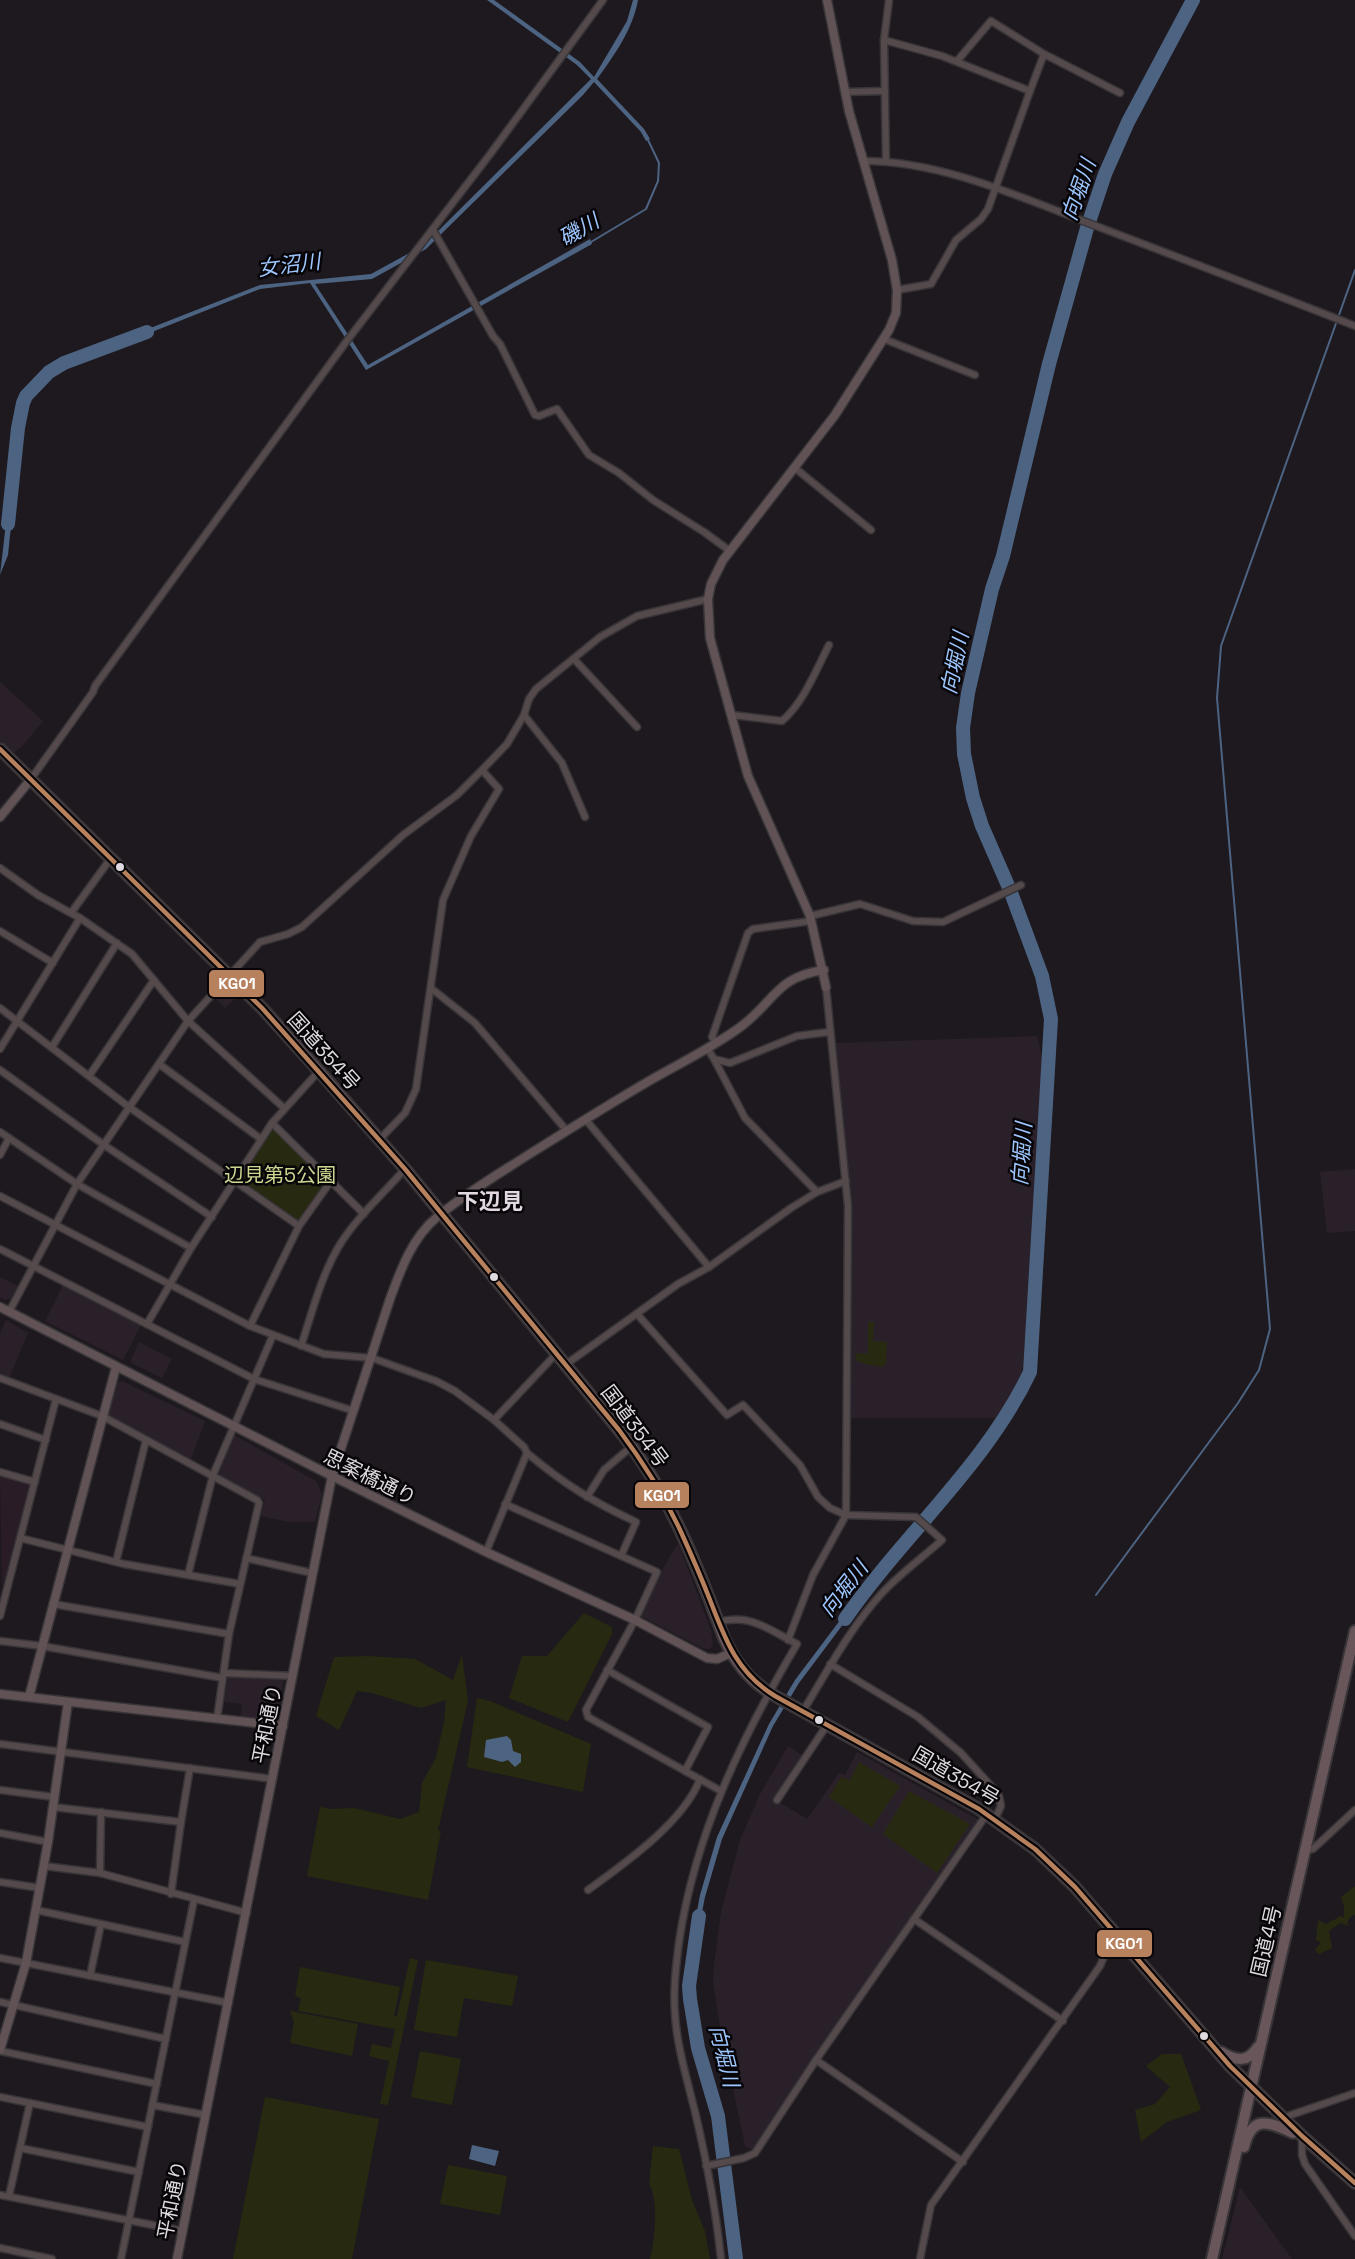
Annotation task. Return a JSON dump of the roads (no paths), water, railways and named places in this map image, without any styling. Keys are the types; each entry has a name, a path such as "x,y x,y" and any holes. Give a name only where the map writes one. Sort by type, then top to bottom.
{"highway":[{"name":"国道354号","path":"0,749 262,1008 380,1139 632,1446 672,1510 731,1653 747,1675 772,1694 991,1816 1052,1864 1075,1887 1211,2045 1282,2118 1355,2183"},
{"name":"国道4号","path":"1212,2259 1355,1631"},
{"path":"1211,2045 1233,2058 1245,2059 1254,2054 1263,2036"},
{"path":"1231,2175 1240,2162 1249,2132 1256,2124 1272,2124 1302,2136"}],"street":[{"path":"0,817 31,779 95,686 346,342 603,0"},
{"path":"788,1640 813,1575 846,1515 848,1206 824,970 811,919 753,792 710,638 708,599 715,574 730,551 836,415 894,321 897,290 892,260 845,92 827,0"},
{"path":"885,161 884,40 890,0"},
{"path":"957,61 991,21 1044,54 1120,93"},
{"path":"884,40 957,61 1029,91"},
{"path":"897,290 931,284 956,240 981,219 988,209 1044,54"},
{"path":"845,92 885,91"},
{"path":"864,161 885,161 945,172 996,189 1355,326"},
{"path":"433,231 473,303 500,344 535,415 539,416 557,409 589,455 619,473 652,500 694,525 730,551"},
{"path":"884,339 975,375"},
{"path":"795,468 871,530"},
{"path":"9,1312 77,1184 129,1107 188,1021 260,942 288,934 302,927 403,835 457,795 507,744 536,689 600,637 638,616 708,599"},
{"path":"732,715 782,721 809,684 829,645"},
{"path":"574,659 637,727"},
{"path":"524,715 562,764 585,817"},
{"path":"380,1139 405,1113 416,1089 443,900 471,836 499,789 482,771"},
{"path":"71,913 111,858"},
{"path":"0,868 38,895 80,918 132,954 188,1021 284,1108"},
{"path":"717,1043 712,1037 748,933 753,929 811,919 860,904 913,921 943,922 1019,886"},
{"path":"0,1050 80,918"},
{"path":"0,931 53,963"},
{"path":"52,1047 117,943"},
{"name":"平和通り","path":"177,2259 332,1476 390,1299 412,1245 441,1214 466,1195 567,1131 717,1043 744,1024 785,983 799,975 824,970"},
{"path":"89,1076 154,980"},
{"path":"432,989 475,1023 567,1131"},
{"path":"0,1008 129,1107 299,1226"},
{"path":"714,1059 730,1063 797,1036 829,1032"},
{"path":"707,1048 746,1118 817,1192"},
{"path":"159,1064 261,1139"},
{"path":"0,1070 104,1145 212,1217"},
{"path":"147,1324 191,1248 261,1139 284,1108 319,1071"},
{"path":"586,1120 709,1267"},
{"path":"272,1123 364,1214"},
{"path":"0,1132 77,1184 191,1248"},
{"path":"0,1155 9,1138"},
{"path":"301,1346 317,1296 338,1248 364,1214 405,1170"},
{"path":"250,1326 299,1226 331,1181"},
{"path":"565,1365 678,1284 709,1267 791,1208 817,1192 846,1181"},
{"path":"0,1196 250,1326 324,1354 372,1358 436,1381 455,1391 494,1420 524,1447 527,1453 562,1482 636,1522 621,1556"},
{"path":"0,1249 254,1379 354,1411"},
{"name":"思案橋通り","path":"0,1307 332,1476 486,1552 635,1620 707,1658 717,1659 731,1653"},
{"path":"637,1314 727,1415 743,1405 800,1465 818,1497 830,1508 846,1515 916,1517 942,1540 884,1591 830,1664 800,1710"},
{"path":"188,1575 213,1475 273,1335"},
{"path":"494,1420 556,1354"},
{"path":"29,1697 116,1366"},
{"path":"0,1378 102,1416 213,1475 259,1503 229,1634 217,1719"},
{"path":"0,1616 3,1593 20,1538 56,1399"},
{"path":"0,1424 46,1440"},
{"path":"116,1562 146,1440"},
{"path":"586,1497 604,1470 632,1446"},
{"path":"486,1552 527,1453"},
{"path":"0,1472 35,1482"},
{"path":"505,1504 657,1572 635,1620 586,1710 588,1717 721,1791"},
{"path":"20,1538 116,1562 240,1584"},
{"path":"246,1558 312,1574"},
{"path":"53,1604 229,1634"},
{"path":"718,1622 744,1618 797,1644 772,1694 754,1720 721,1791 689,1891 680,1933 674,1994 678,2043 709,2165 721,2259"},
{"path":"0,1641 223,1676 293,1676"},
{"path":"709,2165 750,2157 755,2153 816,2060 914,1919 991,1816 1001,1806 999,1796 961,1753 918,1717 830,1664"},
{"path":"607,1670 706,1725 707,1730 684,1772"},
{"path":"0,1694 283,1726"},
{"path":"68,1702 48,1842 26,1964 0,2051 156,2084"},
{"path":"777,1800 827,1725"},
{"path":"0,1744 273,1779"},
{"path":"171,1894 190,1768"},
{"path":"588,1890 632,1858 656,1837 690,1797 700,1779"},
{"path":"0,1790 54,1797"},
{"path":"53,1807 181,1822"},
{"path":"1305,1850 1313,1849 1355,1810"},
{"path":"100,1874 101,1812"},
{"path":"0,1833 48,1842"},
{"path":"44,1866 100,1874 247,1913"},
{"path":"0,1882 40,1888"},
{"path":"121,2259 194,1900"},
{"path":"36,1910 185,1942"},
{"path":"914,1919 1063,2021"},
{"path":"90,1976 102,1924"},
{"path":"920,2259 932,2205 1100,1966 1114,1933"},
{"path":"0,1958 229,2004"},
{"path":"0,2002 166,2039"},
{"path":"816,2060 963,2163"},
{"path":"1282,2118 1355,2092"},
{"path":"0,2097 148,2127"},
{"path":"9,2196 30,2103"},
{"path":"152,2105 206,2115"},
{"path":"1302,2136 1302,2155 1305,2164 1355,2236"},
{"path":"20,2148 139,2172"},
{"path":"0,2194 183,2231"},
{"path":"0,2248 52,2259"}],"water":[{"path":"487,0 494,0 580,62 594,77 627,21 633,0 638,0 627,32 597,79 644,129 650,139 646,141 641,132 594,82 426,249 372,279 315,284 368,365 590,239 592,244 366,370 310,283 260,289 132,340 130,336 260,285 371,274 424,245 591,79 577,65"},
{"path":"8,506 13,507 8,555 0,575"},
{"path":"853,1603 856,1607 799,1683 773,1726 722,1839 705,1897 698,1933 693,1932 700,1895 717,1837 769,1724 795,1680"},
{"path":"507,1736 511,1740 513,1751 521,1754 521,1762 515,1767 508,1760 502,1762 484,1757 486,1740"},
{"path":"472,2145 499,2151 495,2166 469,2159"}],"waterway":[{"name":"向堀川","path":"845,1619 991,1438 1012,1406 1030,1372 1051,1019 1042,976 973,798 964,754 963,728 968,693 992,589 1003,556 1049,364 1087,228 1105,174 1128,122 1193,0"},
{"name":"磯川","path":"591,242 646,209 658,181 659,163 648,140"},
{"path":"1096,1595 1238,1403 1259,1370 1270,1329 1217,698 1221,646 1355,270"},
{"name":"女沼川","path":"8,524 18,428 26,396 49,372 64,363 147,332"},
{"name":"向堀川","path":"699,1916 689,1986 690,1999 698,2048 718,2116 736,2259"}],"district":[{"name":"下辺見","path":"490,1201"}],"park label":[{"name":"辺見第5公園","path":"280,1175"}]}
